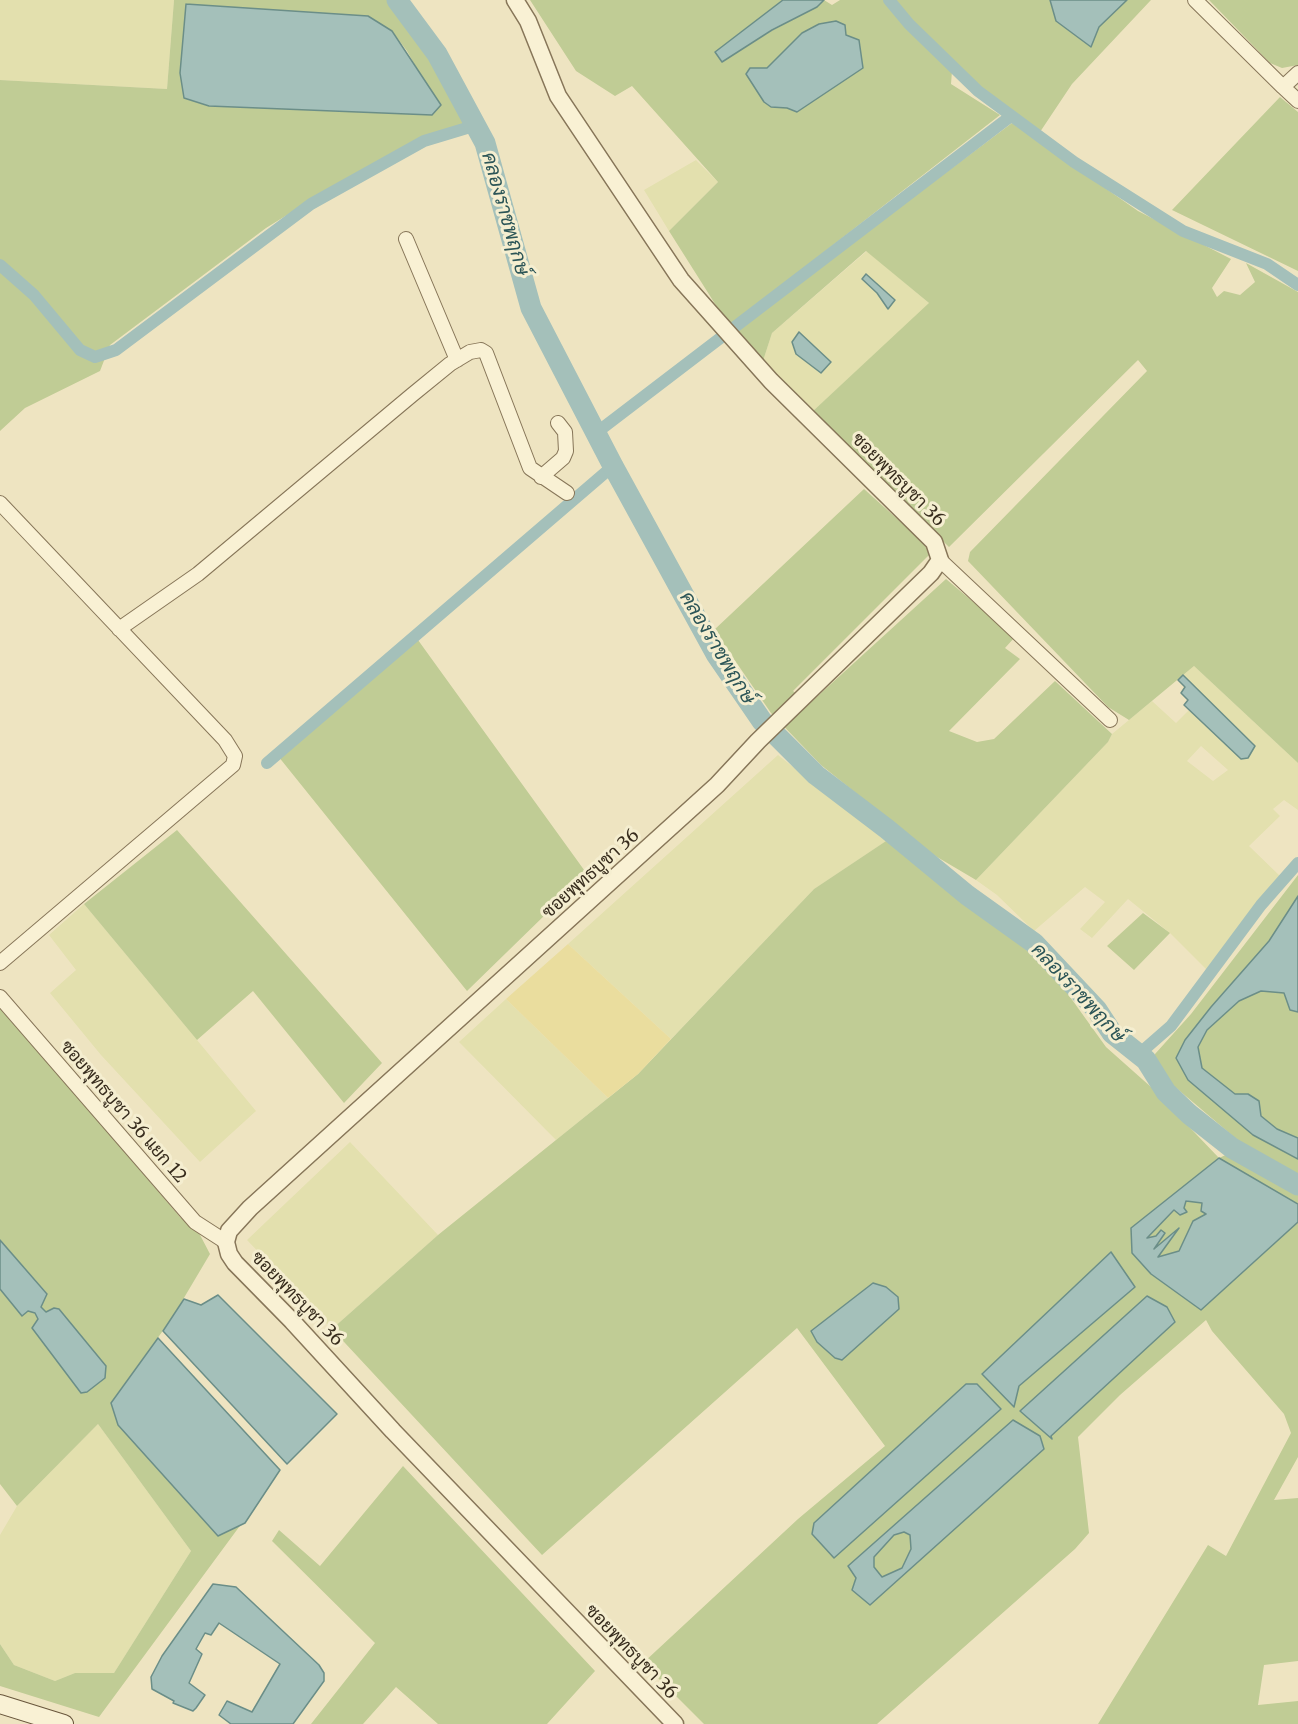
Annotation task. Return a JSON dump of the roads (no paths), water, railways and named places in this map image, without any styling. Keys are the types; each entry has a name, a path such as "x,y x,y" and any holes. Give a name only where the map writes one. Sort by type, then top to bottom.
{"main road":[{"path":"0,1704 61,1724"}],"street":[{"name":"ซอยพุทธบูชา 36","path":"515,0 528,21 558,96 579,131 681,280 739,347 934,542 940,560 932,573 781,718 717,785 250,1208 229,1231 226,1242 229,1254 235,1263 675,1724"},
{"path":"1195,0 1298,101"},
{"path":"1283,87 1298,73"},
{"path":"406,239 457,360"},
{"path":"119,629 198,574 276,506 457,360 470,352 481,350 486,353 524,458 530,468 567,493"},
{"path":"541,477 563,458 566,451 565,432 558,423"},
{"path":"0,503 233,750 233,765 0,963"},
{"path":"940,560 1110,720"},
{"name":"ซอยพุทธบูชา 36 แยก 12","path":"0,997 195,1222 226,1242"}],"water":[{"path":"783,0 824,0 817,7 772,30 722,62 715,52"},
{"path":"1050,0 1127,0 1099,27 1091,47 1056,21"},
{"path":"186,4 368,16 392,31 441,105 432,115 209,106 184,98 180,73"},
{"path":"836,21 845,25 846,35 859,40 863,68 797,112 787,108 771,107 764,102 746,74 750,68 767,68 802,33 819,24"},
{"path":"866,274 895,300 888,309 877,293 862,279"},
{"path":"799,332 831,362 821,373 796,354 792,342"},
{"path":"1183,675 1255,746 1248,758 1241,759 1184,705 1188,700 1181,693 1185,687 1178,680"},
{"path":"1298,896 1298,1012 1290,1010 1284,993 1261,991 1239,1001 1207,1030 1198,1047 1202,1068 1235,1094 1248,1094 1259,1101 1261,1116 1277,1129 1298,1138 1298,1159 1253,1135 1188,1080 1176,1058 1185,1040 1211,1007 1269,941"},
{"path":"1219,1158 1298,1204 1298,1222 1201,1310 1151,1274 1132,1253 1131,1228","holes":["1186,1201 1202,1203 1201,1211 1206,1214 1193,1221 1179,1251 1158,1257 1179,1228 1154,1249 1165,1233 1161,1230 1156,1236 1147,1238 1174,1210 1180,1215 1187,1212 1184,1208"]},
{"path":"0,1240 47,1294 41,1307 46,1312 54,1308 59,1309 106,1366 105,1378 87,1392 81,1393 32,1328 38,1319 35,1313 28,1311 22,1316 0,1289"},
{"path":"1111,1252 1135,1287 1019,1386 1014,1407 982,1374"},
{"path":"873,1283 886,1287 898,1297 899,1309 842,1360 835,1358 817,1342 811,1331"},
{"path":"218,1295 337,1414 287,1464 163,1331 184,1299 201,1305"},
{"path":"1147,1296 1167,1307 1175,1322 1051,1436 1052,1439 1020,1411"},
{"path":"158,1338 280,1470 245,1523 218,1536 118,1425 111,1403"},
{"path":"966,1384 977,1384 1001,1409 834,1558 812,1534 814,1523"},
{"path":"1013,1420 1040,1436 1044,1449 870,1605 852,1590 856,1578 848,1566","holes":["904,1532 910,1535 911,1549 902,1568 882,1577 874,1567 874,1557 894,1535"]},
{"path":"213,1584 236,1587 319,1665 324,1673 324,1681 293,1724 231,1724 219,1715 227,1701 252,1712 280,1664 219,1623 211,1635 205,1633 196,1649 202,1654 189,1683 205,1695 193,1711 173,1703 174,1701 152,1689 151,1677 162,1656"}],"waterway":[{"name":"คลองราชพฤกษ์","path":"397,0 437,54 485,143 531,308 613,466 716,654 762,721 816,775 887,829 967,895 1034,943 1097,1010 1112,1033 1146,1060 1166,1092 1189,1114 1232,1148 1298,1185"},
{"path":"889,0 909,24 978,91 1074,162 1183,231 1267,264 1298,285"},
{"path":"596,433 1011,116"},
{"path":"0,265 34,295 80,350 95,357 116,350 311,204 424,141 477,125"},
{"path":"267,763 613,466"},
{"path":"1139,1054 1171,1026 1261,905 1298,863"}]}
